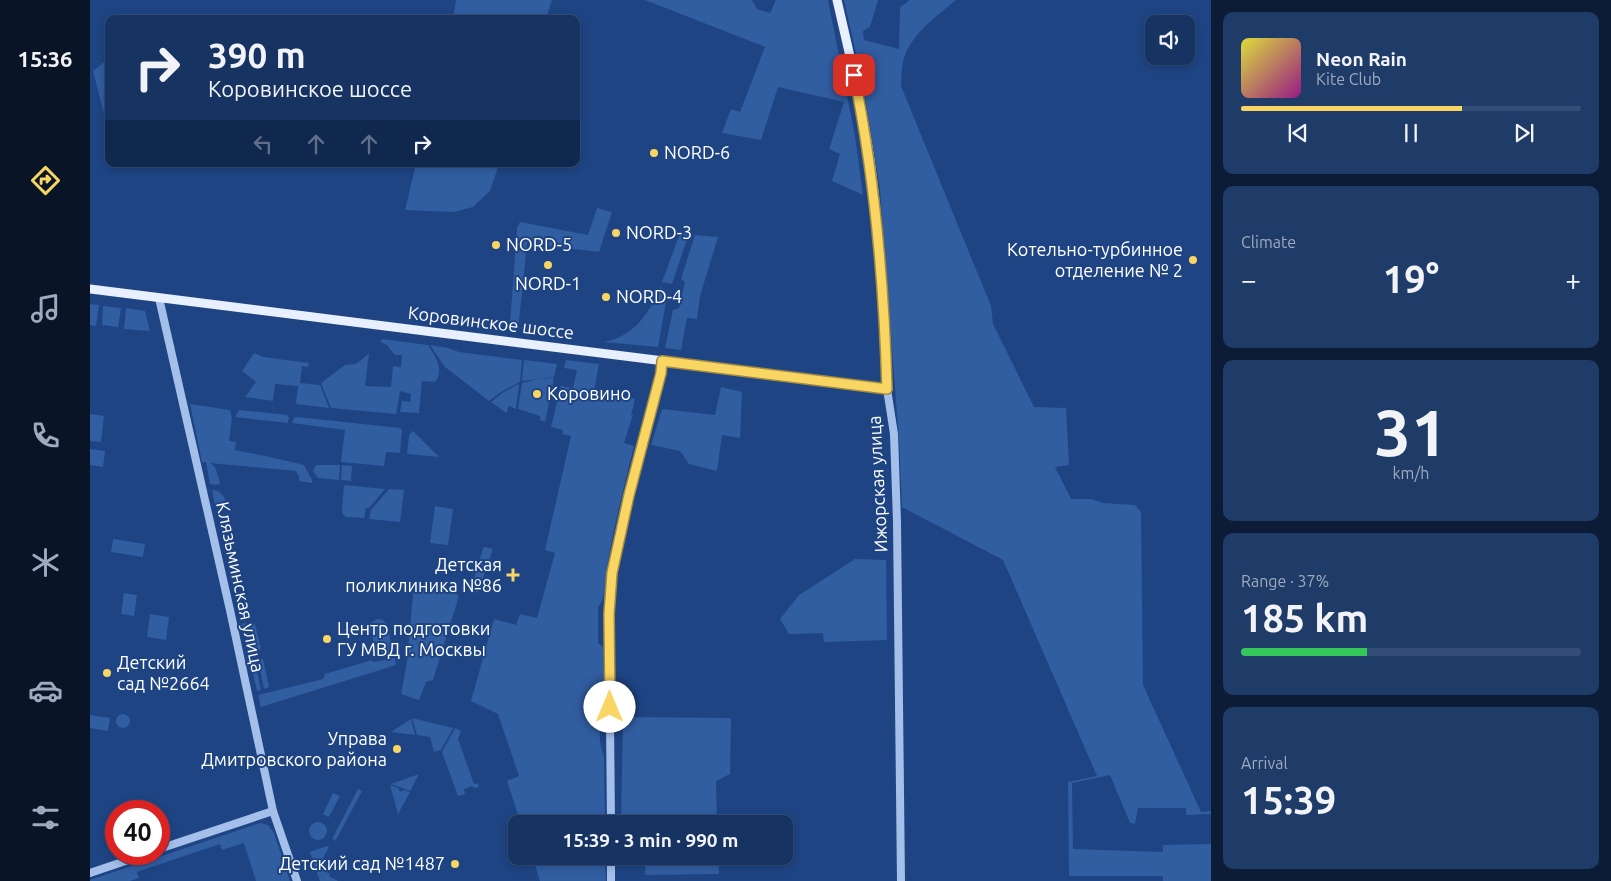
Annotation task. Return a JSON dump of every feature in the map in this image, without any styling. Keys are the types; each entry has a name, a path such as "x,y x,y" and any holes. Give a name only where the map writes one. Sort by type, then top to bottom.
{"main road":[{"name":"Ижорская улица","path":"837,0 864,122 873,183 881,272 887,389"},
{"name":"Коровинское шоссе","path":"90,290 887,389"}],"street":[{"name":"Клязьминская улица","path":"159,298 273,810 297,881"},
{"path":"610,815 609,614 612,573 629,495 661,373 662,361"},
{"name":"Ижорская улица","path":"887,389 894,434 897,522 901,881"},
{"path":"170,845 273,810"},
{"path":"90,873 114,865"},
{"path":"611,865 611,881"}],"shaded area":[{"path":"456,0 552,0 547,15 454,15"},
{"path":"645,0 752,0 757,9 770,13 776,0 828,0 855,136 863,195 832,181 840,154 829,149 844,102 778,87 761,140 722,133 731,109 740,112 765,47"},
{"path":"844,0 878,0 870,27 863,31 864,40 899,49 900,7 908,0 956,0 927,24 914,39 903,62 901,86 991,306 993,324 1034,407 1066,408 1069,465 1055,467 1071,499 1091,499 1103,503 1135,505 1141,512 1143,685 1201,812 1211,811 1211,814 1186,815 1186,808 1138,808 1135,824 1130,823 1110,775 1072,783 1073,849 1163,852 1163,845 1211,844 1211,881 1163,881 1163,876 1069,876 1068,782 1097,776 1003,560 902,507 899,440 880,189 863,84"},
{"path":"105,63 105,118 93,71"},
{"path":"415,167 498,167 490,191 473,207 454,212 405,210"},
{"path":"597,208 612,212 599,252 527,243 518,331 510,324 517,228 520,222 588,235"},
{"path":"681,231 689,233 672,284 662,282"},
{"path":"695,235 718,237 700,296 697,319 687,318 681,350 665,348 673,310 679,308 685,282 681,279"},
{"path":"660,287 666,291 667,296 658,347 604,342 624,335 632,329 646,315"},
{"path":"90,304 99,305 96,326 90,325"},
{"path":"103,306 121,308 118,327 102,325"},
{"path":"126,308 145,311 150,331 124,329"},
{"path":"382,339 428,345 436,358 439,368 438,377 435,382 422,381 419,413 400,412 402,401 410,402 411,394 400,391 396,414 331,408 321,383 345,365 355,364 369,353 365,386 391,387 393,366 401,367 402,355 395,355 387,345 380,342"},
{"path":"430,345 459,352 522,360 520,382 489,401 445,367"},
{"path":"254,353 263,357 309,363 308,367 302,366 300,383 320,385 329,408 296,404 298,386 275,384 273,401 245,397 256,382 242,371"},
{"path":"524,360 557,364 554,377 522,381"},
{"path":"566,360 599,364 594,391 635,399 631,415 633,415 624,443 634,446 613,536 603,599 598,607 598,643 603,647 604,690 600,741 604,755 605,815 518,815 507,781 519,776 498,714 471,701 494,619 516,625 520,614 537,618 555,553 545,550 571,436 562,434 563,430 551,427 557,402 559,402 560,397 558,396 561,386 573,388 577,370 564,368"},
{"path":"554,378 545,422 540,420 540,416 518,409 522,383"},
{"path":"519,384 516,409 509,406 506,413 491,402 502,393"},
{"path":"721,387 742,392 740,438 722,435 717,471 689,464 680,451 651,445 662,409 715,415"},
{"path":"190,404 230,410 232,418 229,441 236,442 235,450 304,465 312,483 299,481 296,471 210,463 215,467 220,483 218,485 210,484 206,462 202,462"},
{"path":"239,410 287,415 289,418 288,423 235,417"},
{"path":"90,414 104,416 101,442 90,441"},
{"path":"294,418 400,428 402,430 400,453 386,452 384,466 341,462 345,430 292,423"},
{"path":"412,431 439,457 407,454 409,436"},
{"path":"90,449 105,451 103,467 90,465"},
{"path":"316,465 340,465 339,480 318,478 313,471"},
{"path":"342,465 352,466 351,481 341,480"},
{"path":"344,485 385,489 369,508 366,508 364,518 346,517 342,513"},
{"path":"389,489 404,490 400,522 369,519 371,510"},
{"path":"212,490 221,494 226,503 215,505"},
{"path":"435,506 453,509 448,545 430,543"},
{"path":"113,539 145,544 143,557 111,552"},
{"path":"483,548 493,549 478,593 473,591 472,586"},
{"path":"855,559 886,560 887,640 824,642 823,633 789,634 780,619 799,595"},
{"path":"414,583 454,592 459,596 433,680 426,682 419,700 401,694 407,662"},
{"path":"124,593 137,595 134,616 121,614"},
{"path":"150,614 169,617 166,640 147,637"},
{"path":"377,619 383,620 387,624 392,648 391,652 386,656 376,651 370,628 372,622"},
{"path":"246,623 253,654 249,655 242,624"},
{"path":"255,624 261,649 256,651 250,625"},
{"path":"395,658 396,665 261,707 258,695 323,679 325,674 372,660 373,662"},
{"path":"254,659 261,690 257,691 250,660"},
{"path":"263,659 269,687 264,689 258,660"},
{"path":"123,714 128,716 130,721 128,726 123,728 118,726 116,721 118,716"},
{"path":"90,715 110,718 108,731 90,728"},
{"path":"623,717 731,718 730,774 716,781 717,815 621,815"},
{"path":"412,718 453,728 441,750 434,752 430,737 417,735"},
{"path":"411,719 415,735 391,732"},
{"path":"455,728 461,731 458,739 474,784 478,783 479,787 475,788 472,786 464,789 465,794 458,796 442,752"},
{"path":"419,774 410,791 391,784"},
{"path":"390,785 398,788 400,792 404,790 410,792 398,814"},
{"path":"358,789 362,791 336,840 332,839"},
{"path":"333,793 340,796 329,817 323,814"},
{"path":"318,822 324,825 327,831 324,837 318,840 312,837 309,831 312,825"},
{"path":"260,823 268,825 274,833 290,881 256,881 244,843 222,850 220,844 170,861 170,853"},
{"path":"329,847 320,864 324,867 322,870 338,881 320,881 310,852"},
{"path":"135,865 158,865 137,872 139,878 130,881 90,880"},
{"path":"535,865 605,865 606,881 540,881"},
{"path":"646,865 718,865 719,874 645,875"}],"place":[{"name":"NORD-6","path":"654,153"},
{"name":"NORD-3","path":"616,233"},
{"name":"NORD-5","path":"496,245"},
{"name":"Котельно-турбинное отделение № 2","path":"1193,260"},
{"name":"NORD-1","path":"548,265"},
{"name":"NORD-4","path":"606,297"},
{"name":"Коровино","path":"537,394"},
{"name":"Детская поликлиника №86","path":"513,575"},
{"name":"Центр подготовки ГУ МВД г. Москвы","path":"327,639"},
{"name":"Детский сад №2664","path":"107,673"},
{"name":"Управа Дмитровского района","path":"397,749"},
{"name":"Детский сад №1487","path":"455,864"}],"route":[{"path":"610,707 609,614 612,573 629,495 661,373 662,361 887,389 881,272 873,183 864,122 854,75"}]}
